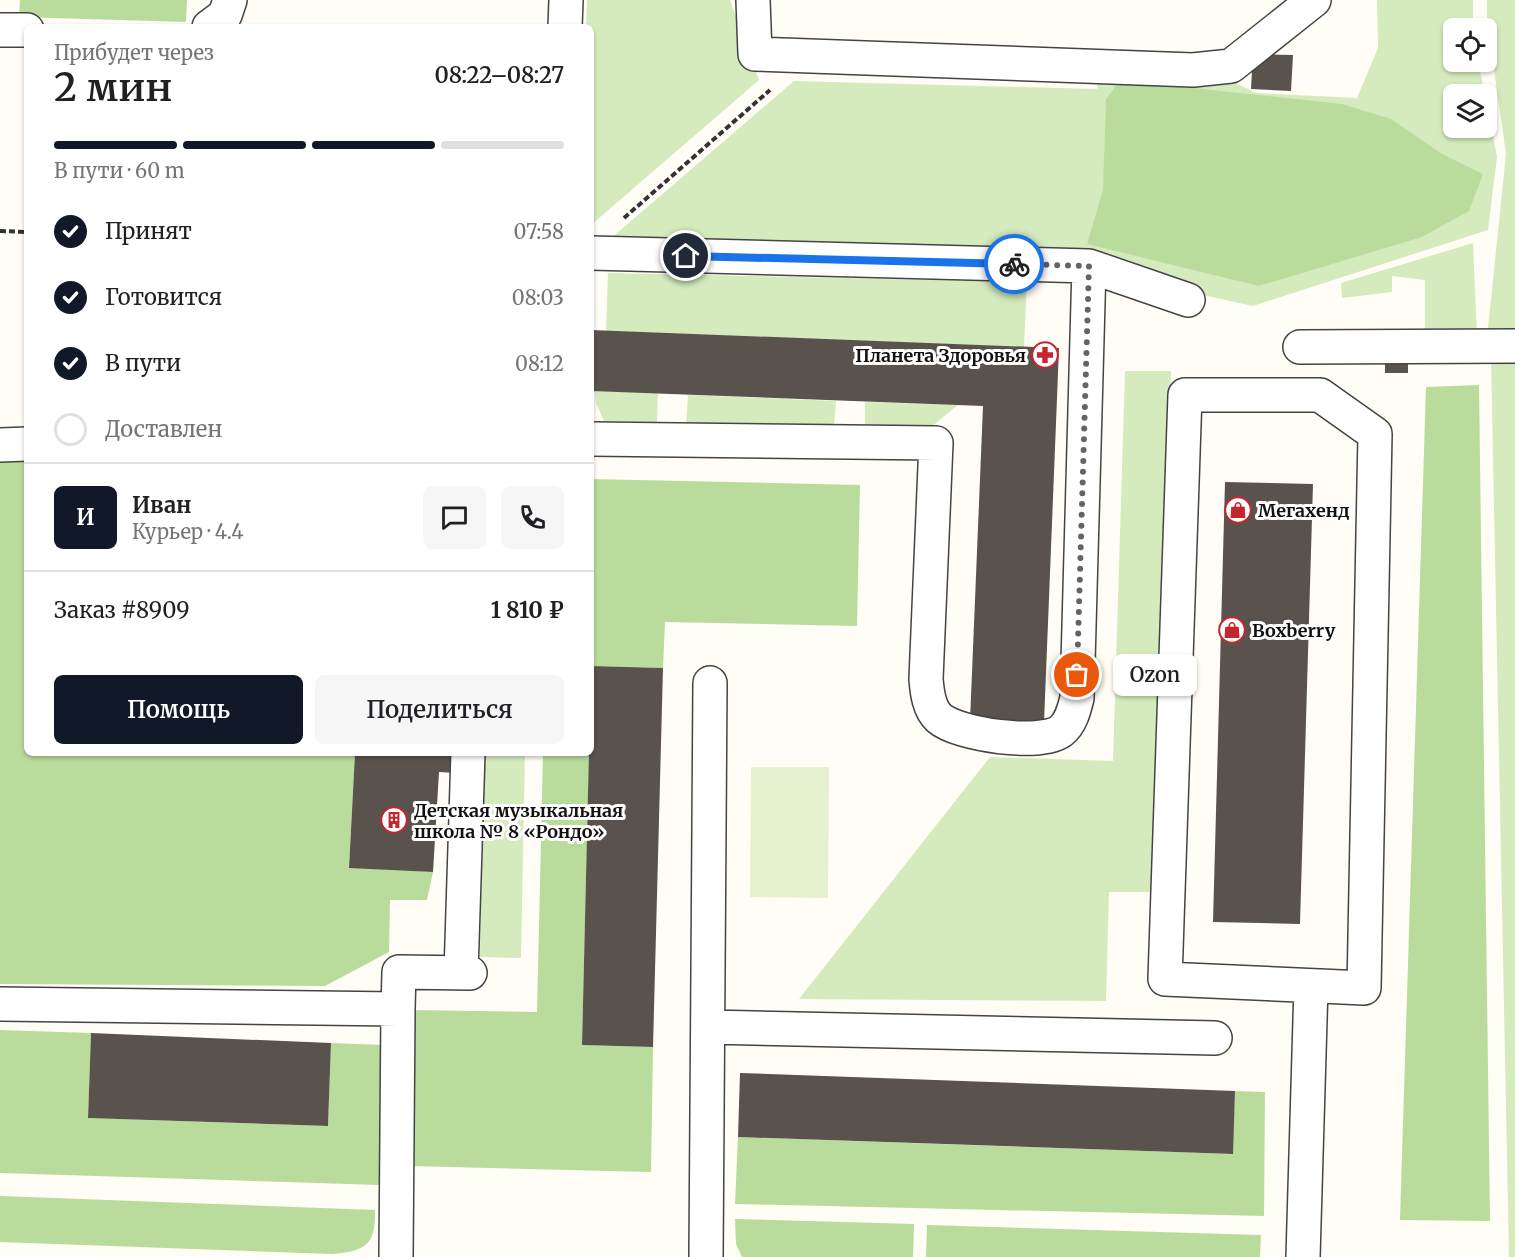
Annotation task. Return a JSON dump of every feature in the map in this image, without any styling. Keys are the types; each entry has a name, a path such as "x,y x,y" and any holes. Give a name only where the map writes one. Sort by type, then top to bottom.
{"lane":[{"path":"213,24 225,15 230,0"},
{"path":"565,24 566,0"},
{"path":"753,0 755,54 1193,70 1231,66 1314,0"},
{"path":"0,30 24,30"},
{"path":"594,253 1089,266 1188,300"},
{"path":"594,439 936,443 926,679 931,705 937,717 959,728 1020,738 1049,737 1068,724 1077,698 1089,266"},
{"path":"1300,347 1515,345"},
{"path":"1185,395 1320,395 1375,434 1364,988 1311,986 1165,979 1185,395"},
{"path":"0,445 24,444"},
{"path":"706,1257 710,1027 710,682"},
{"path":"396,1257 399,972 465,973 468,756"},
{"path":"1303,1257 1311,986"},
{"path":"0,1004 398,1009"},
{"path":"710,1027 1215,1038"}],"path":[{"path":"617,224 809,56"},
{"path":"0,231 24,232"}],"green space":[{"path":"20,0 187,0 186,22 19,17"},
{"path":"587,0 730,0 759,80 594,222 594,24 586,24"},
{"path":"1377,0 1473,0 1473,18 1443,18 1443,72 1480,72 1483,84 1443,84 1443,138 1493,138 1497,157 1488,230 1253,306 1166,287 602,246 794,81 1097,89 1099,75 1220,75 1256,93 1357,98 1378,48"},
{"path":"1487,0 1515,0 1515,338 1487,338 1506,154 1494,72 1497,72 1497,18 1487,18"},
{"path":"1120,80 1342,104 1391,119 1442,154 1483,174 1469,211 1422,237 1259,286 1087,244 1103,190 1106,99"},
{"path":"1473,243 1477,337 1425,340 1425,280 1392,276 1392,292 1342,298 1341,283"},
{"path":"608,273 1027,282 1024,347 606,331"},
{"path":"1491,358 1515,359 1515,1257 1509,1257"},
{"path":"1125,371 1171,371 1155,892 1109,892 1106,1001 799,999 990,757 1113,761"},
{"path":"1479,385 1490,1221 1400,1220 1426,387"},
{"path":"595,391 658,393 657,422 604,421 596,403"},
{"path":"688,395 836,401 834,425 686,426"},
{"path":"865,402 958,405 931,427 865,426"},
{"path":"24,457 24,756 355,756 349,867 433,872 427,900 390,900 389,952 325,986 0,984 0,461"},
{"path":"594,479 860,485 857,626 665,622 663,668 594,666"},
{"path":"483,756 525,756 521,958 480,957"},
{"path":"543,756 589,756 582,1045 653,1047 651,1172 410,1166 413,1010 537,1012"},
{"path":"751,767 829,767 828,898 750,897"},
{"path":"0,1030 91,1033 88,1118 328,1126 331,1043 383,1045 379,1185 0,1173"},
{"path":"1235,1091 1265,1092 1264,1216 735,1204 738,1137 1232,1154"},
{"path":"0,1196 375,1210 375,1222 371,1239 367,1244 353,1251 332,1254 0,1242"},
{"path":"735,1219 914,1224 913,1257 742,1257 736,1244"},
{"path":"927,1225 1261,1235 1260,1257 926,1257"}],"building":[{"path":"1253,54 1293,55 1291,91 1251,89"},
{"path":"594,330 1059,348 1044,723 970,721 983,406 594,391"},
{"path":"1385,361 1408,361 1408,373 1385,373"},
{"path":"1225,482 1313,484 1300,924 1213,922"},
{"path":"594,666 663,668 653,1047 582,1045 589,756 594,756"},
{"name":"Детская музыкальная школа № 8 «Рондо»","path":"355,756 458,756 456,773 439,772 433,872 349,868"},
{"path":"91,1033 331,1043 328,1126 88,1118"},
{"path":"740,1073 1235,1091 1233,1154 738,1137"}],"way so far":[{"path":"1014,264 1089,266 1077,675"}],"place":[{"name":"Планета Здоровья","path":"1045,355"},
{"name":"Мегахенд","path":"1238,510"},
{"name":"Boxberry","path":"1232,630"},
{"name":"Ozon","path":"1077,675"},
{"name":"Детская музыкальная школа № 8 «Рондо»","path":"394,820"}],"route":[{"path":"686,256 1014,264"}]}
